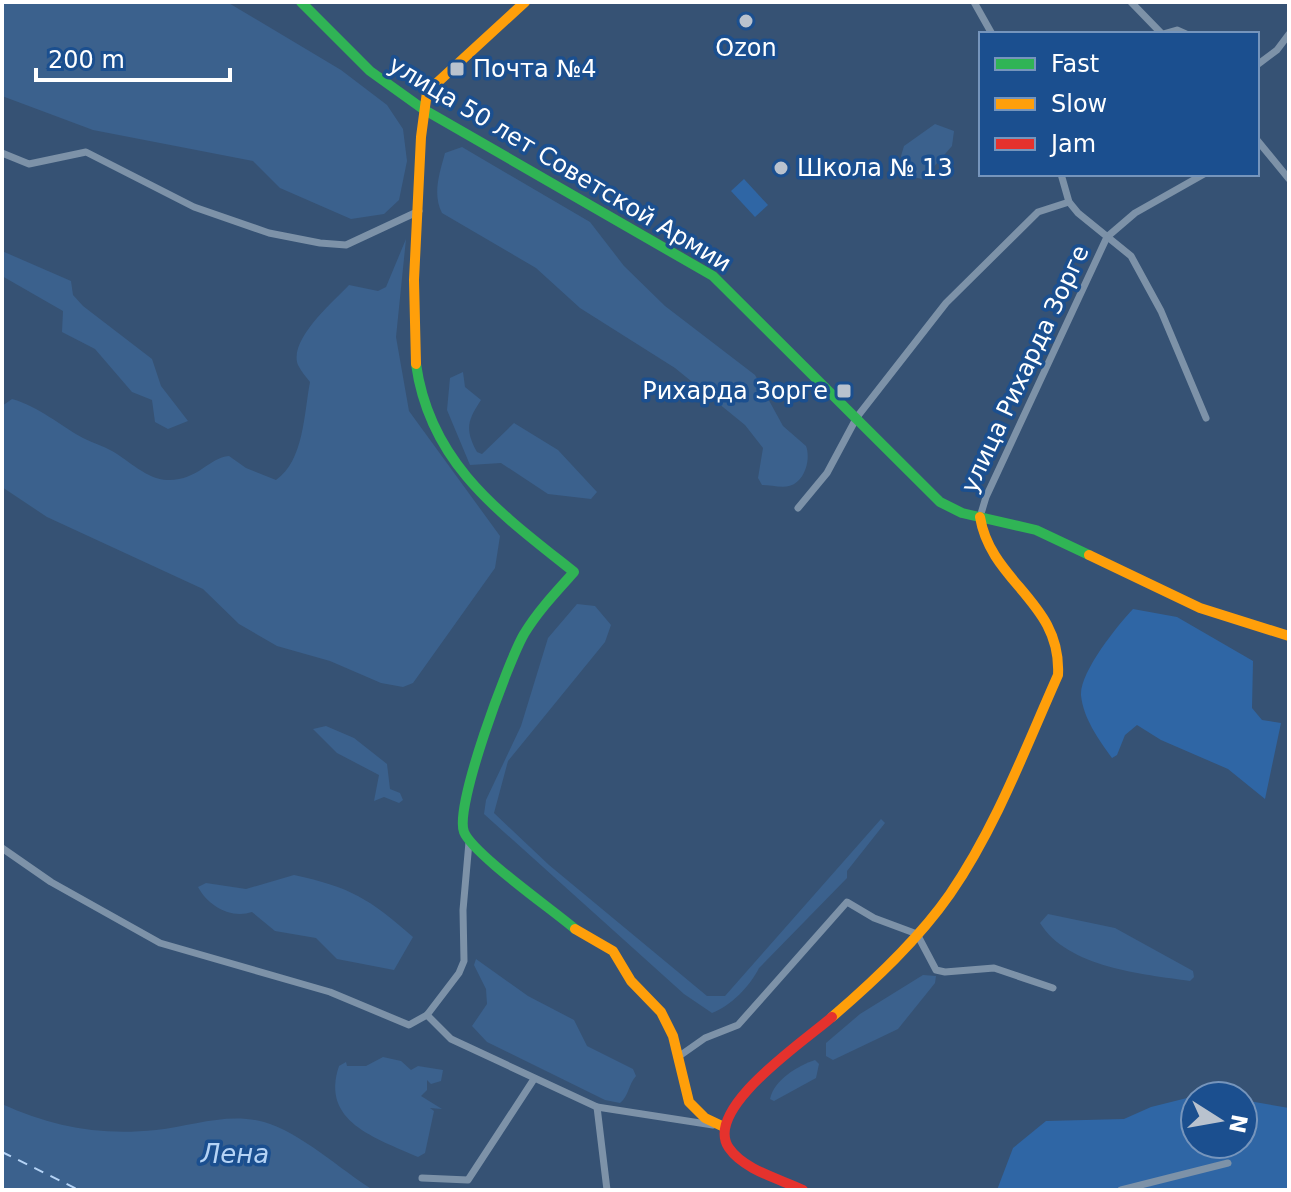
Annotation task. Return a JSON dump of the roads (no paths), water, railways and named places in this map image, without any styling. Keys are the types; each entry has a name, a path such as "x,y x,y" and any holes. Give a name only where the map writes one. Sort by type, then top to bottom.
{"main road":[{"name":"улица 50 лет Советской Армии","path":"301,2 359,62 423,109 541,173 713,276 940,502 980,517 1036,530 1200,608 1289,636"},
{"path":"525,2 438,78 427,92 423,109 413,320 418,375 427,415 447,454 476,488 574,572 540,609 522,638 466,789 461,818 469,842 584,936 613,951 631,981 661,1012 673,1036 689,1102 705,1118 724,1127"},
{"path":"803,1190 734,1157 724,1127 739,1097 876,979 949,895 992,823 1061,664 1047,622 1025,590 984,544 980,517"}],"street":[{"path":"974,2 991,32"},
{"path":"1131,2 1161,32"},
{"path":"1259,64 1277,50 1289,34"},
{"path":"1259,142 1289,179"},
{"path":"2,153 29,164 86,152 194,207 269,233 320,243 346,245 419,211"},
{"path":"1062,176 1069,202 1107,237"},
{"name":"улица Рихарда Зорге","path":"980,517 986,497 1107,237 1135,213 1200,176"},
{"path":"798,508 827,473 857,417 965,283 1038,212 1069,202"},
{"name":"улица Рихарда Зорге","path":"1107,237 1131,256 1155,297 1206,418"},
{"path":"2,848 51,882 169,947 330,992 403,1024 414,1023 427,1015 464,961 463,910 469,842"},
{"path":"677,1058 705,1038 738,1025 847,902 874,918 917,934 936,970 994,968 1053,988"},
{"path":"427,1015 451,1039 509,1063 534,1079 597,1107 724,1127"},
{"path":"422,1178 468,1180 534,1079"},
{"path":"597,1107 607,1190"},
{"path":"1121,1190 1228,1163"}],"water":[{"path":"2,2 227,2 341,70 387,105 403,129 407,161 399,200 384,214 351,219 280,188 253,161 93,130 2,96"},
{"path":"935,124 954,131 952,146 923,179 907,176 901,156 904,146"},
{"path":"462,147 590,222 624,266 665,306 755,375 783,426 806,446 807,463 803,475 795,484 786,487 762,485 758,478 763,448 745,425 675,368 580,308 536,268 442,213 437,191 445,153"},
{"path":"406,239 396,337 409,411 500,536 495,568 413,683 403,687 381,683 330,661 277,646 239,624 203,589 47,517 2,487 2,406 12,399 40,411 160,479 187,477 229,456 246,468 276,480 292,461 304,422 310,382 298,365 300,344 314,322 349,285 378,291 386,287"},
{"path":"2,251 71,281 73,295 83,306 152,359 161,386 188,421 168,429 155,422 152,400 132,392 95,349 62,332 63,311 2,276"},
{"path":"463,372 465,387 481,400 469,426 477,452 482,454 514,423 558,450 597,492 591,499 548,494 501,463 470,465 447,410 450,378"},
{"path":"577,604 595,606 611,625 605,642 508,761 494,813 549,865 707,996 725,996 881,819 885,823 847,871 847,878 759,968 739,995 712,1013 684,994 484,814 486,800 521,726 548,638"},
{"path":"326,726 354,738 387,764 390,789 400,793 403,800 399,803 384,797 374,801 379,775 337,753 313,729"},
{"path":"294,875 330,884 358,896 413,937 394,970 337,959 316,938 275,931 252,912 236,914 221,909 208,900 198,887 206,883 246,889"},
{"path":"1048,914 1115,928 1193,971 1194,977 1190,981 1151,975 1087,959 1053,938 1040,923"},
{"path":"476,959 528,996 574,1020 587,1046 633,1069 636,1076 623,1100 620,1103 605,1100 487,1042 472,1026 487,1004 486,989 474,965"},
{"path":"923,975 936,976 935,983 898,1029 833,1060 826,1056 826,1043 860,1014"},
{"path":"383,1057 401,1061 411,1070 418,1066 443,1070 441,1081 431,1084 427,1080 427,1090 421,1096 442,1109 430,1108 434,1111 425,1153 418,1157 370,1135 345,1114 337,1101 335,1085 339,1066 346,1062 347,1066 366,1066"},
{"path":"815,1060 819,1064 816,1078 774,1101 770,1099 776,1086 787,1075"},
{"name":"Лена","path":"2,1104 58,1124 115,1132 156,1130 237,1118 264,1122 292,1134 373,1190 2,1190"}],"place":[{"name":"Ozon","path":"746,21"},
{"name":"Почта №4","path":"457,69"},
{"name":"Школа № 13","path":"781,168"},
{"name":"Рихарда Зорге","path":"844,391"}]}
